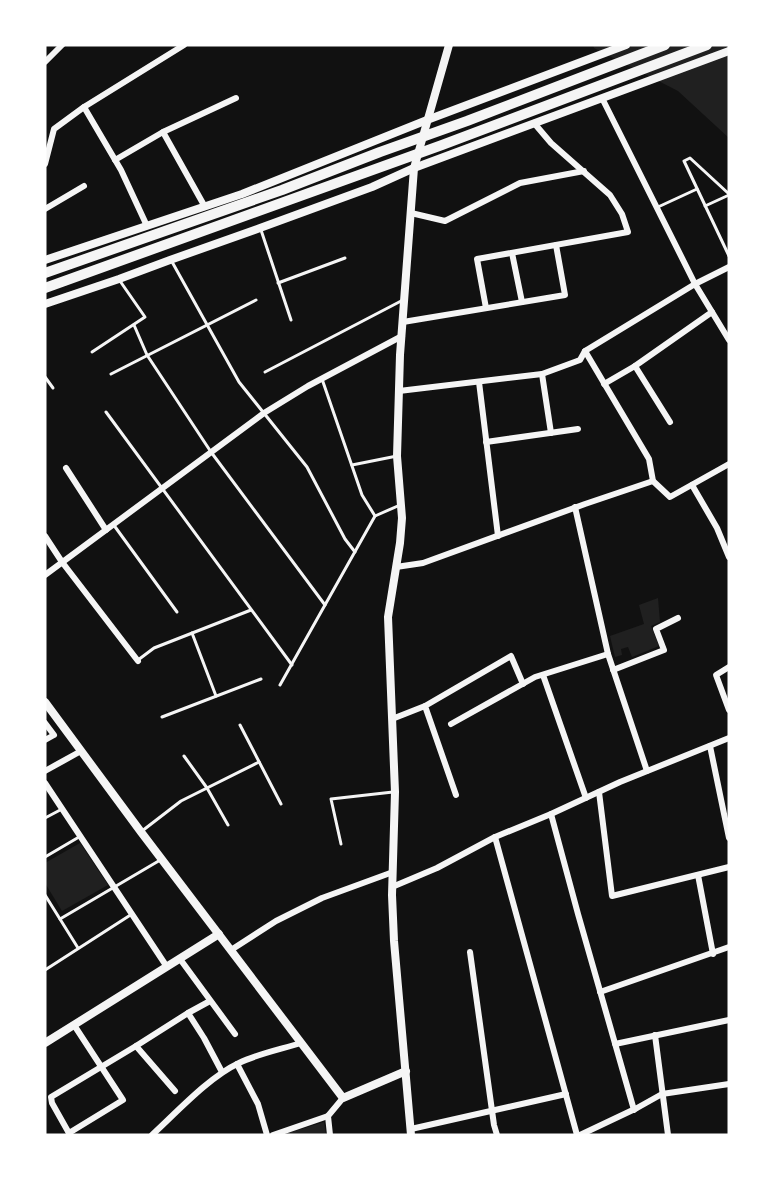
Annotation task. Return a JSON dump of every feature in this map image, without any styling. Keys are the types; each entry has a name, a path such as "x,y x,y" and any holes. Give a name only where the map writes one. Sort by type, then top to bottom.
{"highway":[{"path":"45,273 282,190 379,146 467,121 665,45"},
{"path":"45,288 452,142 707,45"}],"street":[{"path":"45,61 62,45"},
{"path":"45,164 54,129 84,107 184,45"},
{"path":"449,45 414,168 399,391 397,456 402,518 388,617 395,792 392,887 394,941 411,1132 566,1094"},
{"path":"45,260 379,146 427,120 626,45"},
{"path":"45,304 372,187 414,168 729,51"},
{"path":"115,160 163,132 236,98"},
{"path":"602,98 695,285 729,340"},
{"path":"84,107 115,160 147,226"},
{"path":"486,308 477,259 628,232 621,213 610,195 552,144 534,123"},
{"path":"163,132 205,207"},
{"path":"379,146 393,177"},
{"path":"411,213 446,221 520,183 584,171"},
{"path":"45,209 84,186"},
{"path":"403,322 565,295 556,245"},
{"path":"512,253 522,302"},
{"path":"399,391 542,374 580,360 585,351 729,267"},
{"path":"604,384 635,366 712,312"},
{"path":"45,575 264,413 402,336"},
{"path":"585,351 648,459 653,481 670,497 729,464"},
{"path":"635,366 670,422"},
{"path":"542,374 551,433"},
{"path":"478,382 498,536"},
{"path":"486,442 578,429"},
{"path":"66,468 106,530"},
{"path":"396,567 423,563 653,481"},
{"path":"692,484 717,528 729,557"},
{"path":"575,507 608,654 647,771"},
{"path":"45,536 62,562 138,661"},
{"path":"613,670 664,650 656,629 678,618"},
{"path":"450,724 543,675 608,654"},
{"path":"392,718 425,706 512,656 523,684"},
{"path":"729,667 716,675 729,711"},
{"path":"543,675 586,798"},
{"path":"45,702 343,1098"},
{"path":"425,706 456,795"},
{"path":"45,723 54,735 45,740"},
{"path":"392,887 437,868 495,837 729,738"},
{"path":"710,746 729,838"},
{"path":"45,771 81,751"},
{"path":"45,783 167,967"},
{"path":"599,792 612,896 729,867"},
{"path":"551,814 634,1110"},
{"path":"495,837 579,1135 634,1110 662,1094 729,1084"},
{"path":"231,950 276,921 322,898 393,872"},
{"path":"698,875 713,954"},
{"path":"45,1043 219,934"},
{"path":"600,992 729,947"},
{"path":"470,952 497,1135"},
{"path":"180,959 235,1034"},
{"path":"74,1024 102,1067 123,1100 70,1134 52,1103 51,1097 102,1067 188,1013 210,1001"},
{"path":"188,1013 222,1072"},
{"path":"615,1044 729,1020"},
{"path":"655,1035 668,1135"},
{"path":"152,1135 222,1072 237,1064 301,1043"},
{"path":"136,1046 175,1091"},
{"path":"237,1064 258,1104 267,1135"},
{"path":"273,1135 328,1116 343,1098 406,1071"},
{"path":"328,1116 330,1135"}],"lane":[{"path":"705,206 729,194 690,158 684,161 705,206 729,256"},
{"path":"656,207 697,189"},
{"path":"260,228 291,320"},
{"path":"278,282 345,258"},
{"path":"170,260 239,382 307,467 345,539 355,552"},
{"path":"92,352 145,317 119,279"},
{"path":"111,374 256,300"},
{"path":"265,372 405,300"},
{"path":"134,325 147,355 211,452 326,605"},
{"path":"45,377 53,388"},
{"path":"322,379 362,495 375,516"},
{"path":"106,412 292,665"},
{"path":"352,465 397,456"},
{"path":"280,685 375,516 401,504"},
{"path":"113,524 177,612"},
{"path":"138,661 154,648 251,610"},
{"path":"192,633 216,696"},
{"path":"162,717 261,679"},
{"path":"240,725 281,804"},
{"path":"184,756 207,788 228,825"},
{"path":"141,832 181,801 259,762"},
{"path":"340,844 331,799 395,792"},
{"path":"45,818 62,809"},
{"path":"45,857 80,836"},
{"path":"60,919 162,859"},
{"path":"45,895 78,948"},
{"path":"45,963 47,969 133,914"}],"shaded area":[{"path":"593,45 729,45 729,138 678,91 594,48"},
{"path":"658,598 660,622 651,626 659,646 632,657 628,647 621,649 622,655 615,657 610,636 644,624 639,605"},
{"path":"80,843 108,885 62,911 45,883 45,863"},
{"path":"324,1122 326,1135 282,1135"}]}
